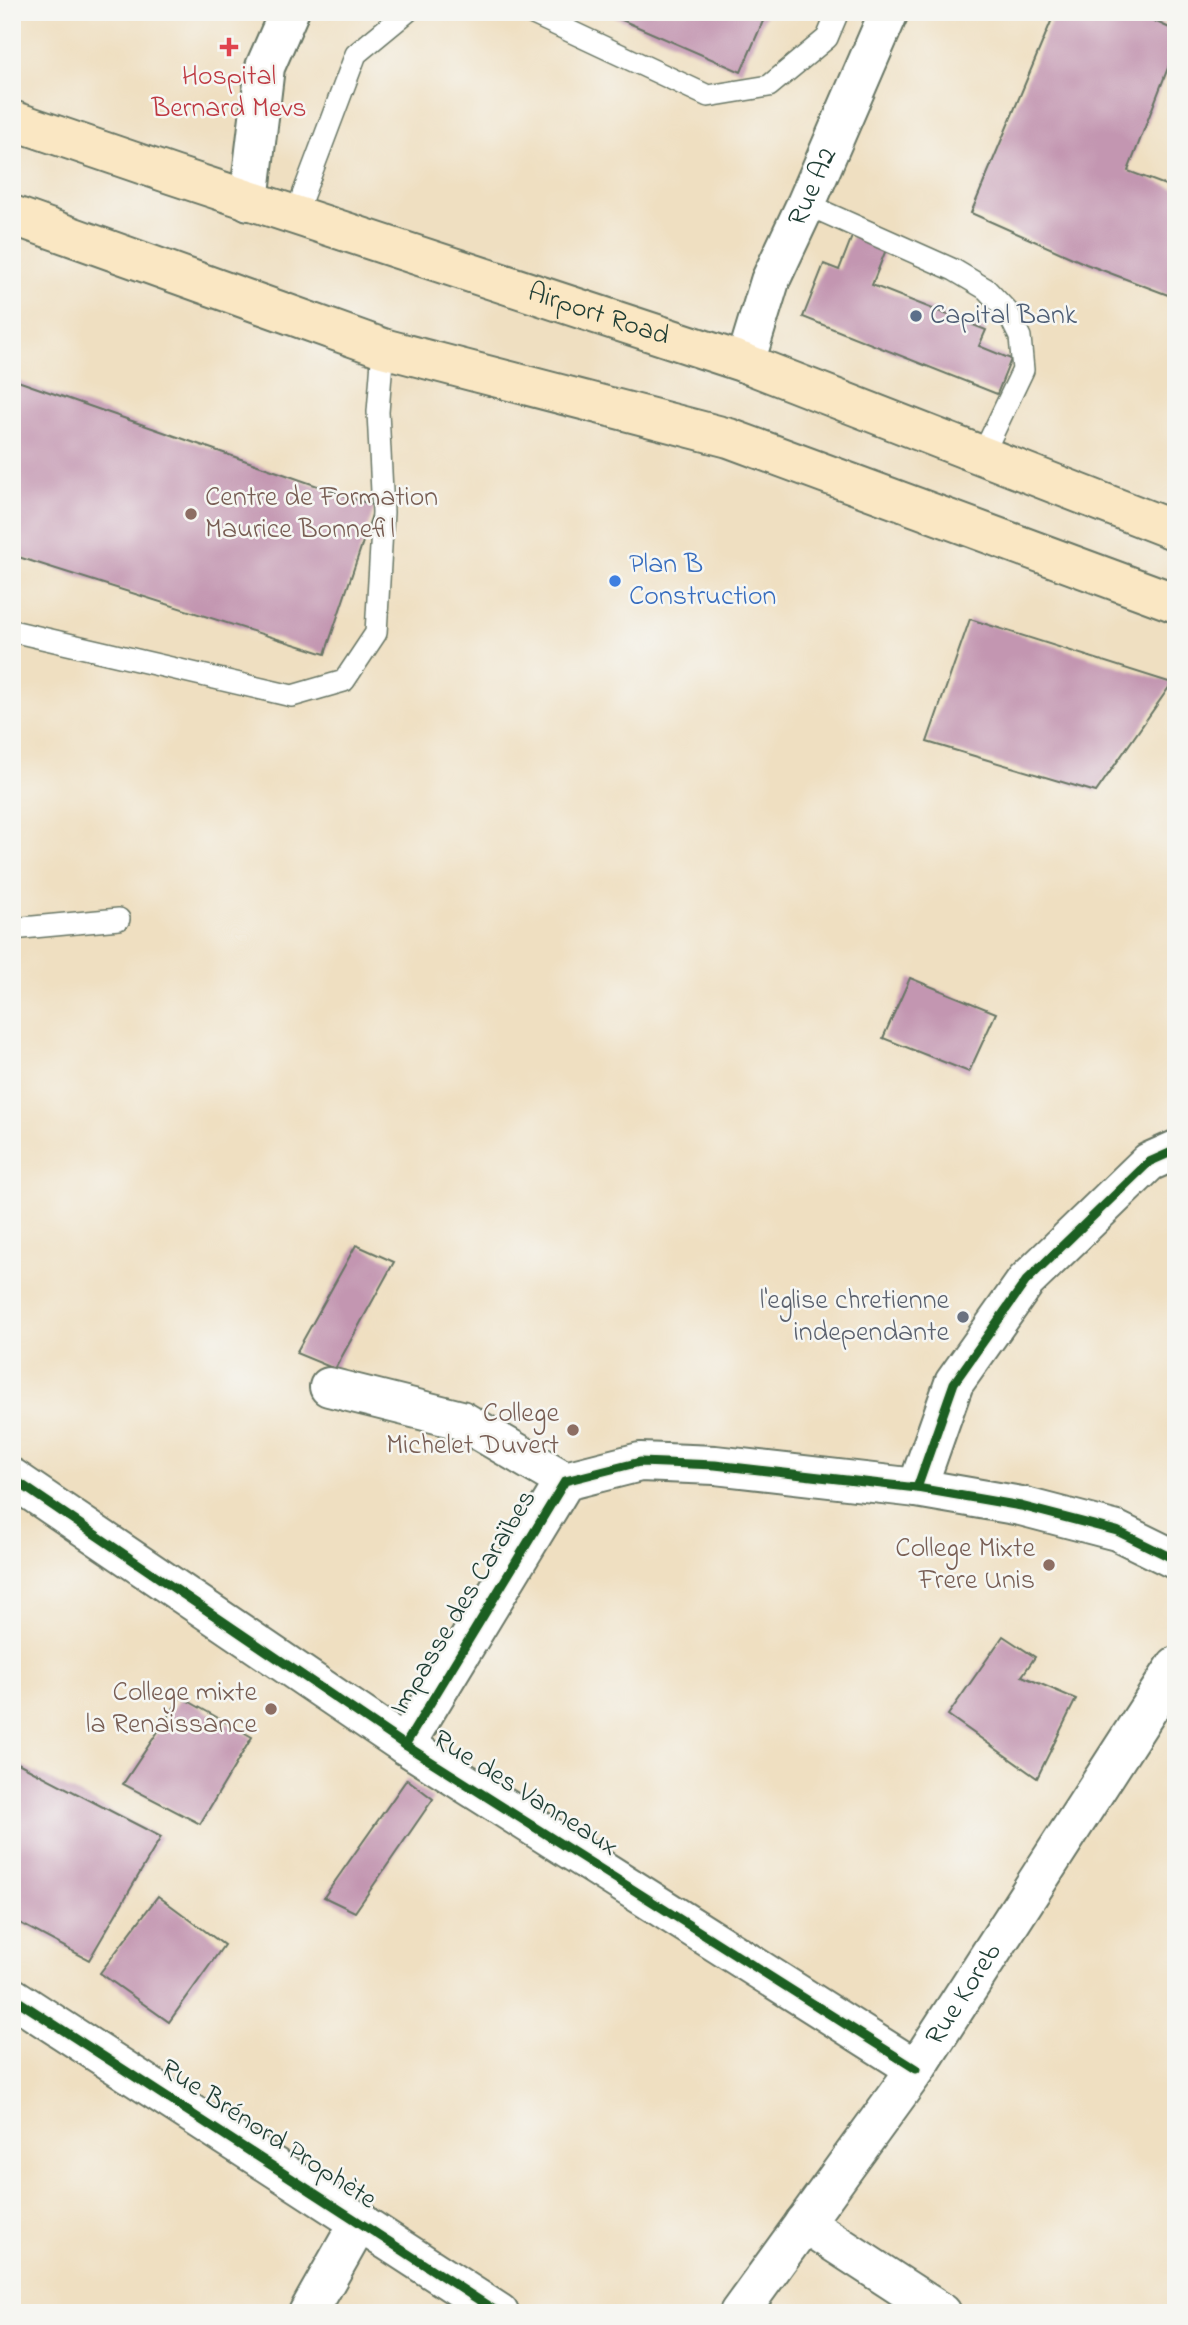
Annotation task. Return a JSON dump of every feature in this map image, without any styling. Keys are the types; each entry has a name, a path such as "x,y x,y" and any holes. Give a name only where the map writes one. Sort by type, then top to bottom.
{"main road":[{"name":"Airport Road","path":"12,120 249,201 745,363 1176,531"},
{"path":"12,215 383,348 729,438 1176,603"}],"street":[{"path":"249,201 265,66 289,12"},
{"name":"Rue A2","path":"745,363 770,281 889,12"},
{"path":"917,1488 954,1383 1026,1281 1149,1162 1176,1150"},
{"path":"330,1387 461,1420 565,1481"},
{"name":"Impasse des Caraïbes","path":"405,1745 565,1481 639,1462 715,1465 917,1488 1021,1506 1117,1531 1176,1560"},
{"name":"Rue des Vanneaux","path":"12,1478 405,1745 916,2069"},
{"name":"Rue Koreb","path":"739,2313 916,2069 1176,1666"},
{"name":"Rue Brénord Prophète","path":"12,1997 499,2313"},
{"path":"308,2313 360,2221"},
{"path":"804,2223 942,2313"}],"lane":[{"path":"295,216 356,54 407,12"},
{"path":"528,12 708,96 769,86 827,38 838,12"},
{"path":"806,204 954,270 986,289 1007,311 1020,337 1023,370 982,456"},
{"path":"12,631 292,696 344,681 376,633 383,512 378,412 383,348"},
{"path":"12,929 119,919"}],"building":[{"path":"767,12 741,72 608,14"},
{"path":"1055,12 1135,12 1176,31 1176,47 1128,171 1176,189 1176,298 1086,264 971,213"},
{"path":"853,234 887,247 872,285 986,330 979,346 1011,359 997,394 803,317 824,264 839,270"},
{"path":"12,379 375,506 325,654 12,555"},
{"path":"970,619 1172,683 1096,792 927,742"},
{"path":"910,978 996,1013 969,1072 883,1038"},
{"path":"356,1245 394,1262 335,1369 296,1353"},
{"path":"1003,1636 1035,1657 1022,1676 1076,1699 1037,1778 948,1715"},
{"path":"181,1697 252,1737 200,1824 123,1784"},
{"path":"12,1760 161,1837 89,1960 12,1919"},
{"path":"407,1779 433,1799 355,1912 324,1897"},
{"path":"158,1896 224,1945 169,2022 100,1973"}],"cycle path":[{"path":"917,1488 954,1383 1026,1281 1149,1162 1176,1150"},
{"path":"405,1745 565,1481 640,1462 715,1465 917,1488 1021,1506 1117,1531 1176,1560"},
{"path":"12,1478 405,1745 916,2069"},
{"path":"12,1997 499,2313"}],"place":[{"name":"Hospital Bernard Mevs","path":"229,47"},
{"name":"Capital Bank","path":"916,316"},
{"name":"Centre de Formation Maurice Bonnefil","path":"191,514"},
{"name":"Plan B Construction","path":"615,581"},
{"name":"l'eglise chretienne independante","path":"963,1317"},
{"name":"College Michelet Duvert","path":"573,1430"},
{"name":"College Mixte Frere Unis","path":"1049,1565"},
{"name":"College mixte la Renaissance","path":"271,1709"}]}
